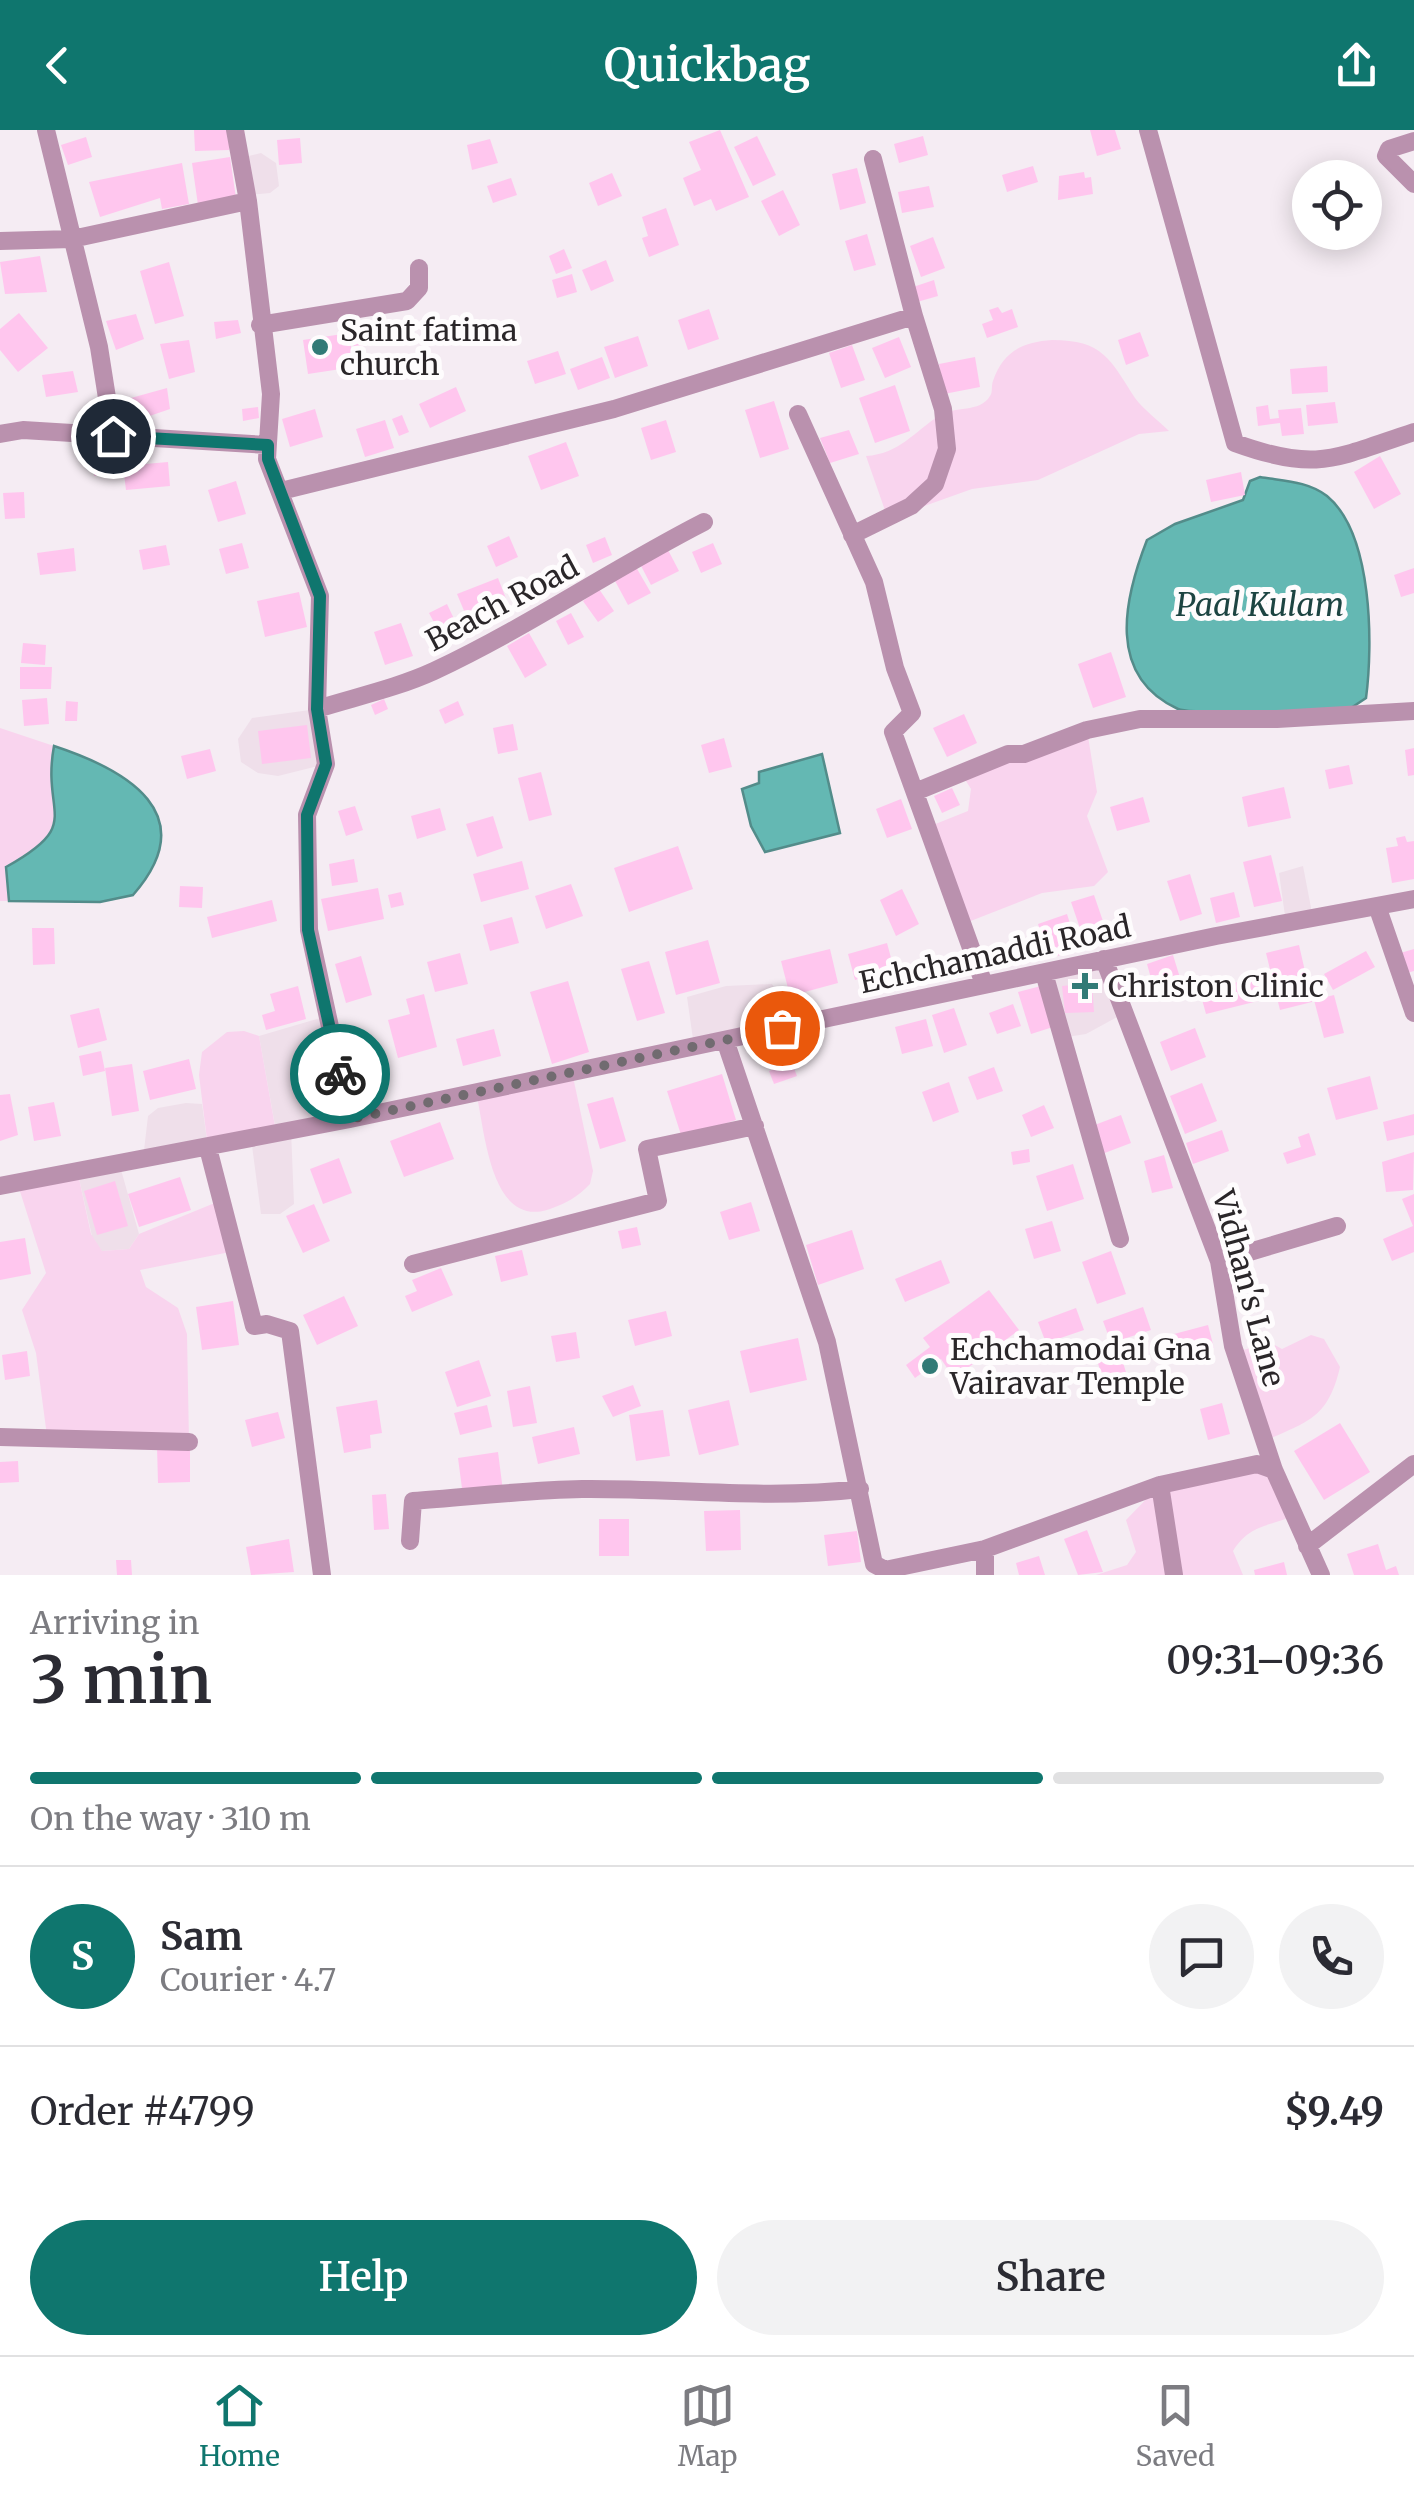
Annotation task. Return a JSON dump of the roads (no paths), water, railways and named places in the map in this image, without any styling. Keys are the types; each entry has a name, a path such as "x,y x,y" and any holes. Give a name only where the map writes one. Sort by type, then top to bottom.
{"street":[{"path":"46,130 99,346 113,436"},
{"path":"234,130 248,201 271,394 268,459 320,596 317,709 326,764 307,815 308,930 350,1119"},
{"path":"1148,130 1235,443 1282,460 1309,462 1414,432"},
{"path":"1414,140 1389,148 1386,156 1414,184"},
{"path":"852,535 912,506 934,484 947,449 943,409 873,159"},
{"path":"0,242 72,239 248,201"},
{"path":"260,325 407,301 419,288 419,268"},
{"path":"281,492 614,409 914,316"},
{"path":"798,414 874,582 895,668 912,713 893,732 984,984"},
{"path":"0,434 22,430 268,445"},
{"name":"Beach Road","path":"317,709 430,673 552,611 653,548 704,522"},
{"path":"915,792 1008,754 1024,754 1087,730 1140,719 1277,720 1414,711"},
{"name":"Echchamaddi Road","path":"0,1186 208,1148 1104,959 1414,898"},
{"path":"1377,906 1414,1014"},
{"name":"Vidhan's Lane","path":"1104,959 1220,1261 1234,1346 1274,1470 1322,1575"},
{"path":"1044,973 1120,1239"},
{"path":"725,1040 826,1342 874,1564 886,1570 985,1549 1160,1485 1257,1464 1274,1470"},
{"path":"414,1264 658,1202 647,1149 755,1126"},
{"path":"208,1148 254,1326 266,1324 290,1331 322,1575"},
{"path":"1220,1261 1337,1226"},
{"path":"0,1437 189,1442"},
{"path":"1307,1546 1414,1464"},
{"path":"1160,1485 1174,1575"},
{"path":"410,1541 412,1501 582,1489 714,1496 810,1495 860,1489"},
{"path":"985,1549 985,1575"}],"water":[{"name":"Paal Kulam","path":"1260,477 1295,482 1320,491 1342,513 1353,536 1366,591 1369,649 1366,698 1348,710 1178,709 1155,695 1130,657 1128,611 1147,540 1175,524 1243,500 1250,481"},
{"path":"54,746 130,782 147,799 158,819 161,841 153,866 133,895 100,902 9,901 6,867 30,852 52,828"},
{"path":"822,754 840,833 765,852 751,826 742,789 759,783 759,772"}],"place":[{"name":"Saint fatima church","path":"320,347"},
{"name":"Christon Clinic","path":"1085,986"},
{"name":"Echchamodai Gna Vairavar Temple","path":"930,1366"}]}
